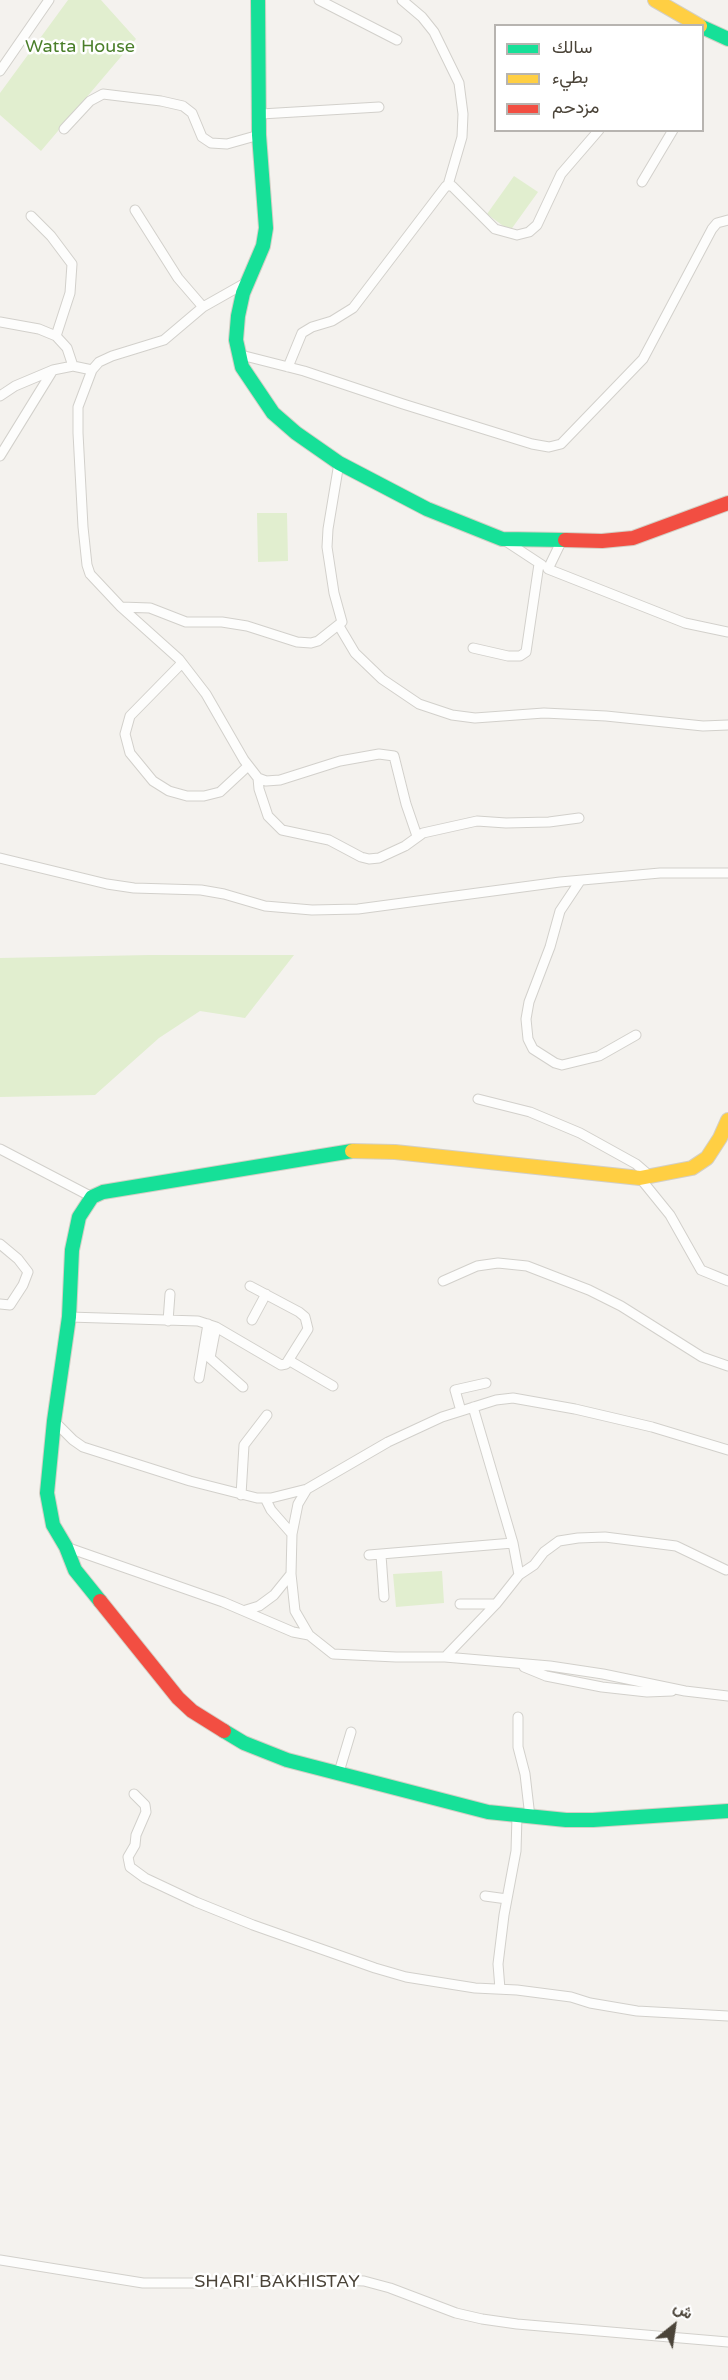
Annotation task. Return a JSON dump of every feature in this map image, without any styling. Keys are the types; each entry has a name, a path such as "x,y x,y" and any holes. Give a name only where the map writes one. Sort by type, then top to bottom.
{"street":[{"path":"0,71 49,0"},
{"path":"258,0 261,114 259,135 266,228 263,246 243,293 238,316 237,354 242,367 273,413 339,464 427,509 502,539 548,569 685,623 728,632"},
{"path":"319,0 397,40"},
{"path":"288,367 302,333 312,327 332,321 353,308 443,188 448,185 462,137 463,114 459,83 434,32 427,22 402,0"},
{"path":"655,0 693,24"},
{"path":"704,30 728,39"},
{"path":"64,129 90,101 103,94 183,106 192,113 202,137 211,143 227,144 259,135"},
{"path":"261,114 379,107"},
{"path":"448,185 495,230 517,235 529,232 540,220 561,174 597,132"},
{"path":"642,182 672,132"},
{"path":"135,210 178,278 203,307"},
{"path":"31,216 72,264 70,293 56,336"},
{"path":"237,354 288,367 532,444 549,447 561,444 643,359 712,229 717,223 728,220"},
{"path":"249,281 203,307 164,340 112,356 99,362 92,370 78,407 87,565 96,582 121,607 161,640 182,663 206,693 248,766 258,778 266,781 280,780 340,761 379,754 394,756 417,836"},
{"path":"0,322 39,328 56,336 67,348 73,366"},
{"path":"0,396 15,386 52,370 73,366 92,370"},
{"path":"0,456 52,370"},
{"path":"121,607 150,608 186,622 222,622 247,626 297,642 318,641 339,626 342,620 334,593 327,547 339,464"},
{"path":"502,539 602,542 633,538 728,502"},
{"path":"548,569 562,540"},
{"path":"473,648 508,656 519,656 526,652 539,564"},
{"path":"339,626 355,653 382,679 419,704 452,715 475,718 544,713 606,716 703,726 728,724"},
{"path":"182,663 130,716 125,734 130,753 153,781 187,796 204,796 220,792 248,766"},
{"path":"258,778 259,789 268,816 282,830 329,840 369,860 405,846 417,836 477,821 506,824 579,818"},
{"path":"0,858 107,884 134,888 201,890 265,906 312,910 358,909 499,889 660,873 728,873"},
{"path":"579,881 560,911 550,947 529,1002 526,1019 528,1039 533,1049 562,1065 599,1056 636,1035"},
{"path":"478,1099 530,1112 580,1133 636,1164 670,1215 701,1270 728,1281"},
{"path":"728,1120 720,1138 706,1158 692,1168 677,1173 645,1177 395,1152 348,1151 103,1192 92,1197 82,1212 75,1231 69,1317 54,1421 47,1493 53,1525 66,1547 75,1570 178,1698 192,1711 244,1743 267,1754 488,1812 523,1817 592,1820 728,1811"},
{"path":"0,1149 92,1197"},
{"path":"0,1244 28,1272 10,1305 0,1304"},
{"path":"443,1281 477,1266 498,1263 527,1266 589,1290 621,1306 702,1357 728,1366"},
{"path":"69,1317 212,1325 281,1365 290,1361 308,1329 305,1317 299,1311 250,1286"},
{"path":"168,1322 171,1294"},
{"path":"252,1320 266,1294"},
{"path":"199,1378 212,1325"},
{"path":"212,1325 210,1358 243,1387"},
{"path":"290,1361 333,1386"},
{"path":"461,1411 455,1390 486,1383"},
{"path":"54,1421 73,1440 83,1446 190,1481 241,1495 265,1498 307,1489 388,1442 442,1416 496,1400 513,1398 652,1427 728,1450"},
{"path":"473,1407 513,1543 519,1575"},
{"path":"241,1495 244,1445 267,1415"},
{"path":"307,1489 298,1504 292,1534 291,1574 295,1611 309,1635 333,1654 445,1657 510,1662 603,1674 685,1691 728,1696"},
{"path":"265,1498 271,1510 292,1534"},
{"path":"445,1657 496,1604 519,1575 534,1565 544,1552 559,1542 605,1536 676,1546 726,1570"},
{"path":"369,1555 513,1543"},
{"path":"66,1547 246,1610 293,1632 309,1635"},
{"path":"381,1555 384,1598"},
{"path":"246,1610 259,1606 274,1595 291,1574"},
{"path":"460,1604 496,1604"},
{"path":"500,1989 498,1964 507,1899 523,1817 525,1774 518,1747 518,1717"},
{"path":"339,1772 351,1732"},
{"path":"134,1794 145,1805 146,1812 136,1835 135,1845 128,1857 130,1867 145,1878 205,1906 375,1968 406,1977 450,1985 571,1997 590,2003 637,2011 728,2016"},
{"path":"485,1896 507,1899"},
{"name":"SHARI' BAKHISTAY","path":"0,2260 143,2283 228,2283 304,2279 364,2281 390,2288 456,2313 482,2319 728,2342"}],"green space":[{"name":"Watta House","path":"68,0 101,0 136,39 41,151 0,115 0,93"},
{"path":"514,176 538,192 510,231 487,214"},
{"path":"257,513 287,513 288,561 258,562"},
{"path":"294,955 245,1018 200,1011 159,1038 95,1095 0,1097 0,958"},
{"path":"442,1571 444,1603 396,1607 393,1574"}],"traffic: fast":[{"path":"258,0 259,135 266,228 263,246 243,293 238,316 236,340 242,367 273,413 296,433 339,463 427,509 502,539 565,540"},
{"path":"704,28 728,39"},
{"path":"100,1601 75,1570 66,1547 53,1525 47,1493 54,1421 69,1317 72,1250 79,1217 92,1197 103,1192 352,1151"},
{"path":"224,1731 244,1743 287,1760 488,1812 566,1820 593,1820 728,1811"}],"traffic: slow":[{"path":"655,0 697,24"},
{"path":"352,1151 395,1152 640,1178 692,1168 707,1158 728,1120"}],"traffic: jam":[{"path":"565,540 602,541 633,538 728,503"},
{"path":"100,1601 178,1698 192,1711 224,1731"}]}
